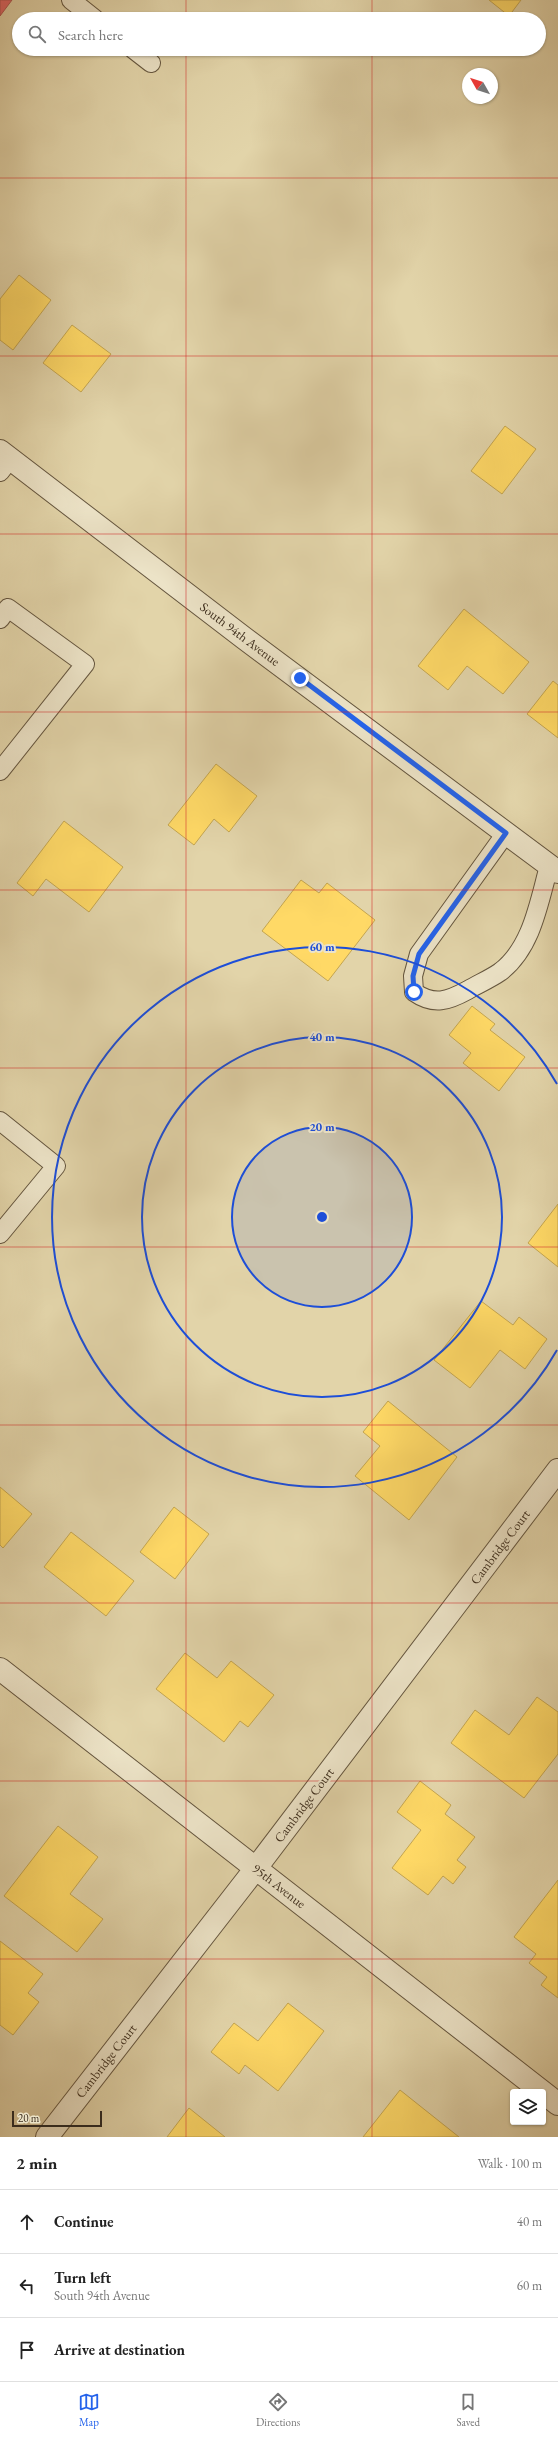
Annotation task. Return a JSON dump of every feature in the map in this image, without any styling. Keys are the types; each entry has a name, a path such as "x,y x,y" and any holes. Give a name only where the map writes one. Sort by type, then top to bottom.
{"street":[{"name":"South 94th Avenue","path":"3,461 554,869"},
{"name":"Cambridge Court","path":"47,2137 256,1868 558,1470"},
{"name":"95th Avenue","path":"0,1669 558,2104"}],"lane":[{"path":"71,0 86,12"},
{"path":"142,56 150,63"},
{"path":"0,619 8,608 85,664 0,771"},
{"path":"506,833 419,954 413,976 414,992 423,998 437,1002 461,994 500,972 515,957 524,941 554,869"},
{"path":"0,1121 56,1166 0,1234"}],"building: Homes":[{"path":"489,0 521,0 512,12 504,12"},
{"path":"19,275 51,300 13,350 0,340 0,299"},
{"path":"72,325 111,354 81,392 43,363"},
{"path":"505,426 536,449 502,494 471,471"},
{"path":"464,609 529,662 503,694 467,666 448,690 418,666"},
{"path":"553,681 558,685 558,738 527,714"},
{"path":"216,764 257,796 229,832 214,819 194,845 168,825"},
{"path":"64,821 123,867 89,912 46,879 33,896 17,883"},
{"path":"301,880 319,893 327,883 375,920 328,981 262,931"},
{"path":"472,1006 495,1024 490,1030 525,1057 499,1091 463,1063 471,1053 449,1035"},
{"path":"558,1204 558,1267 528,1243"},
{"path":"481,1301 513,1325 519,1317 547,1339 525,1369 500,1350 470,1388 434,1360"},
{"path":"388,1401 457,1457 409,1520 355,1476 380,1446 363,1432"},
{"path":"0,1487 32,1514 3,1548 0,1545"},
{"path":"174,1507 209,1534 175,1579 140,1552"},
{"path":"71,1532 134,1581 106,1616 44,1567"},
{"path":"185,1653 217,1678 231,1661 274,1695 248,1727 240,1721 224,1742 156,1689"},
{"path":"537,1697 558,1712 558,1754 524,1798 451,1743 475,1710 509,1735"},
{"path":"420,1781 451,1805 445,1814 475,1837 457,1860 466,1867 453,1884 443,1876 428,1895 392,1868 421,1830 397,1812"},
{"path":"58,1826 98,1857 70,1894 103,1919 77,1952 4,1896"},
{"path":"558,1880 558,1998 541,1985 547,1977 529,1963 536,1954 514,1937"},
{"path":"0,1941 43,1974 28,1993 39,2002 13,2035 0,2025"},
{"path":"288,2003 324,2031 278,2091 245,2065 239,2074 211,2052 234,2023 258,2041"},
{"path":"400,2090 459,2137 363,2137"},
{"path":"189,2108 225,2137 167,2137"}],"building: Shops":[{"path":"0,0 12,0 0,16"}],"route":[{"path":"300,678 506,833 419,954 413,976 414,992"}]}
